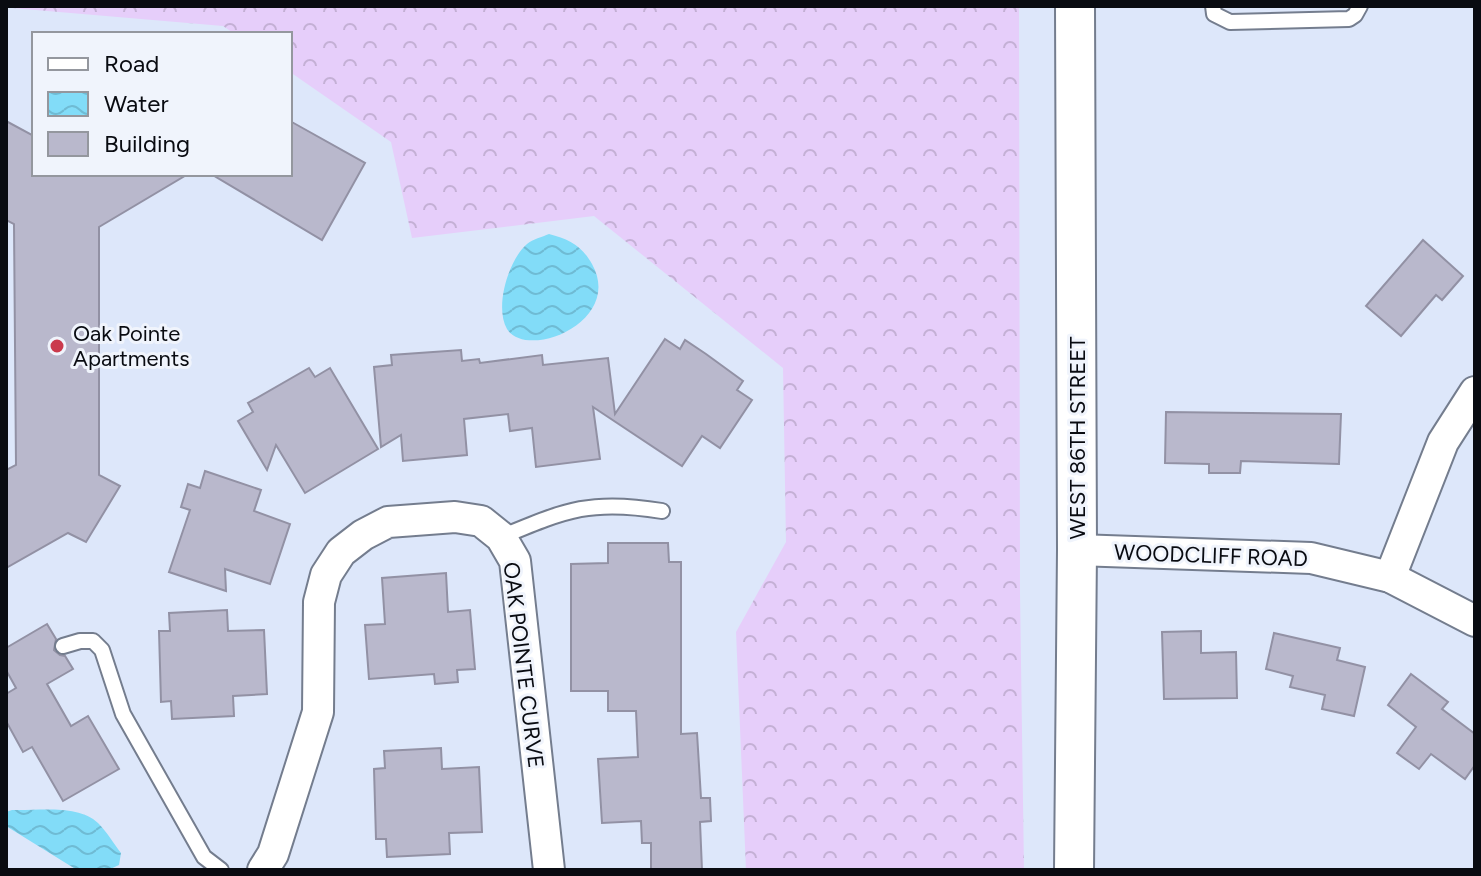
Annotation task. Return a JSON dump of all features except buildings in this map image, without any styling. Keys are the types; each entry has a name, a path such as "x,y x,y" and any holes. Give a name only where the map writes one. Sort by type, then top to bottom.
{"street":[{"name":"WEST 86TH STREET","path":"1074,870 1077,550 1075,6"},
{"path":"1390,577 1443,442 1475,392"},
{"name":"OAK POINTE CURVE","path":"263,870 273,854 318,712 319,602 326,575 341,552 363,535 388,522 455,517 481,521 501,537 515,561 549,870"},
{"name":"WOODCLIFF ROAD","path":"1077,550 1311,558 1390,577 1475,621"}],"lane":[{"path":"1213,6 1214,14 1230,22 1349,19 1360,6"},
{"path":"501,537 560,512 591,505 625,504 662,511"},
{"path":"63,646 93,641 102,650 123,714 204,857 221,870"}],"green space":[{"path":"1019,6 1024,870 746,870 736,632 786,542 783,368 594,216 412,238 391,142 292,73 292,32 232,32 223,26 12,8"}],"water":[{"path":"549,234 574,244 592,264 598,284 595,303 585,318 552,338 518,338 507,329 503,320 505,284 520,251 529,242"},
{"path":"69,811 90,817 121,853 119,865 108,870 77,870 6,826 6,812"}],"place":[{"name":"Oak Pointe Apartments","path":"57,346"}]}
